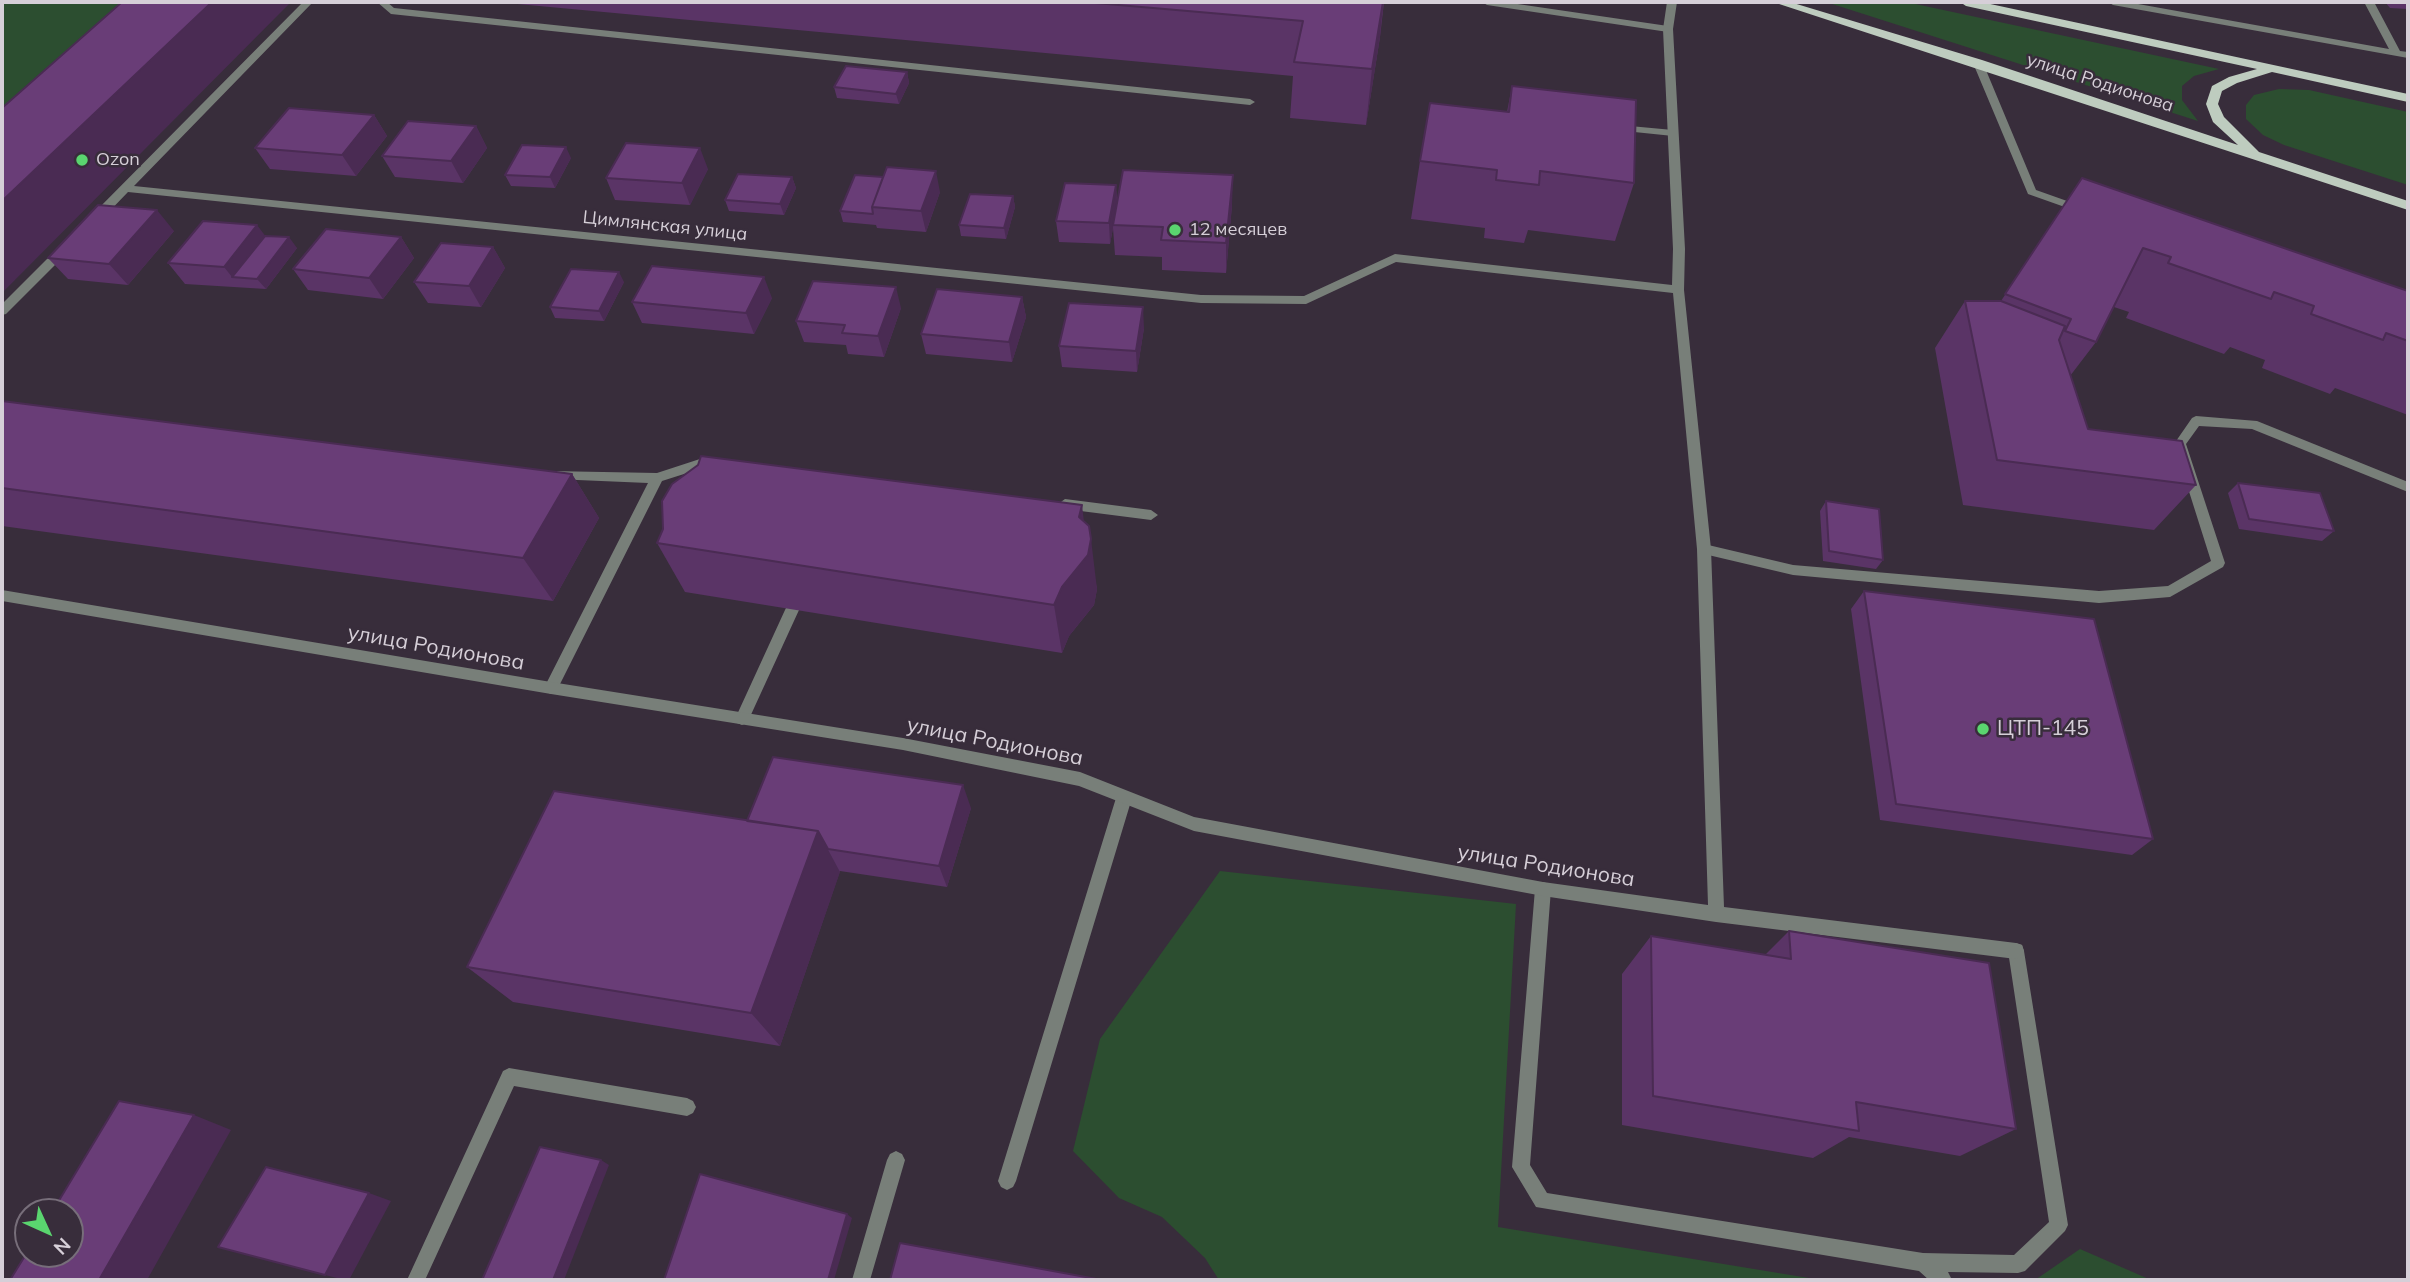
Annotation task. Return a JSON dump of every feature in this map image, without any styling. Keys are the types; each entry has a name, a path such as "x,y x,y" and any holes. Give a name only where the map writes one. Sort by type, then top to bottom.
{"main road":[{"name":"улица Родионова","path":"1779,2 1978,63 2408,206"},
{"path":"1966,2 2408,98"},
{"path":"2257,155 2218,119 2212,104 2216,89 2233,80 2273,68"}],"street":[{"path":"87,226 308,2"},
{"path":"382,2 391,11 1250,102"},
{"path":"1488,2 1668,29"},
{"path":"1672,2 1668,29 1679,249 1678,290 1704,549 1716,914"},
{"path":"2113,2 2408,55"},
{"path":"2369,2 2396,53"},
{"path":"1978,63 2032,192 2097,216"},
{"path":"1603,126 1673,133"},
{"name":"Цимлянская улица","path":"125,188 1201,299 1306,300 1395,258 1678,290"},
{"path":"2,311 68,245"},
{"path":"1704,549 1793,570 2099,597 2170,591 2218,564 2180,444 2196,421 2253,424 2408,486"},
{"path":"542,473 657,478 706,462 733,465"},
{"path":"551,688 657,478"},
{"path":"1056,503 1151,514"},
{"name":"улица Родионова","path":"2,596 903,744 1080,779 1124,799 1194,824 1543,889 1716,914 2016,951 2059,1225 2018,1264 1923,1262"},
{"path":"742,719 792,610"},
{"path":"1007,1181 1124,799"},
{"path":"1543,889 1521,1167 1542,1201 1923,1262 1943,1280"},
{"path":"416,1280 509,1077 687,1107"},
{"path":"861,1280 896,1160"}],"green space":[{"path":"2,2 180,2 2,162"},
{"path":"1826,2 1906,2 2219,69 2194,76 2182,86 2182,100 2198,121"},
{"path":"2279,89 2309,90 2408,112 2408,185 2284,145 2263,135 2246,119 2246,105 2254,95"},
{"path":"1220,871 1516,904 1498,1227 1821,1280 1219,1280 1205,1258 1162,1217 1119,1198 1073,1151 1100,1039"},
{"path":"2080,1249 2151,1280 2035,1280"}],"building":[{"path":"122,2 212,2 2,201 2,108"},
{"path":"1084,2 1383,2 1372,69 1294,62 1303,21"},
{"path":"846,66 907,72 896,94 834,87"},
{"path":"1512,86 1636,100 1634,183 1540,171 1539,185 1496,180 1497,170 1420,161 1430,103 1509,112"},
{"path":"289,108 374,115 342,155 255,148"},
{"path":"408,121 476,126 451,161 382,156"},
{"path":"626,143 700,148 682,183 606,178"},
{"path":"522,145 566,147 550,177 505,175"},
{"path":"887,167 936,171 921,211 872,207"},
{"path":"1123,170 1233,175 1226,243 1161,240 1163,227 1113,225"},
{"path":"738,174 792,177 780,204 725,200"},
{"path":"855,175 883,177 872,207 873,214 840,211"},
{"path":"2082,178 2408,291 2408,341 2386,333 2383,340 2311,314 2314,306 2274,292 2271,299 2168,263 2171,257 2143,248 2096,342 2065,331 2071,319 2005,294"},
{"path":"1065,183 1116,185 1109,223 1056,221"},
{"path":"970,194 1013,196 1004,228 959,225"},
{"path":"98,205 157,210 109,264 48,258"},
{"path":"203,221 257,225 224,267 168,263"},
{"path":"326,229 401,237 369,278 293,269"},
{"path":"265,236 289,237 257,279 232,277"},
{"path":"441,243 493,247 469,286 414,282"},
{"path":"652,266 764,277 746,313 632,302"},
{"path":"571,269 619,272 599,311 550,307"},
{"path":"813,281 896,287 878,336 842,333 845,325 796,321"},
{"path":"937,289 1022,297 1009,342 921,334"},
{"path":"1965,301 2001,301 2065,326 2059,340 2088,429 2182,441 2196,485 1997,460"},
{"path":"1069,303 1143,307 1136,351 1059,346"},
{"path":"2,401 572,474 523,558 2,488"},
{"path":"701,456 1082,505 1079,517 1089,526 1091,539 1088,555 1062,587 1054,605 657,543 663,529 662,501 672,484 698,465"},
{"path":"2238,483 2320,493 2334,531 2249,519"},
{"path":"1826,501 1879,509 1883,560 1829,551"},
{"name":"ЦТП-145","path":"1864,591 2094,619 2153,839 1896,804"},
{"path":"773,757 963,785 939,866 828,849 818,831 747,821"},
{"path":"554,791 818,831 751,1013 467,967"},
{"path":"1789,931 1989,963 2016,1129 1856,1102 1859,1131 1653,1096 1651,936 1791,959"},
{"path":"119,1101 194,1115 99,1280 10,1280 17,1268 84,1268 84,1198 60,1198"},
{"path":"540,1147 601,1160 553,1280 482,1280"},
{"path":"266,1167 369,1193 325,1275 218,1247"},
{"path":"700,1174 847,1214 828,1280 664,1280"},
{"path":"900,1243 1102,1280 890,1280"}],"place":[{"name":"Ozon","path":"82,160"},
{"name":"12 месяцев","path":"1175,230"},
{"name":"ЦТП-145","path":"1983,729"}]}
